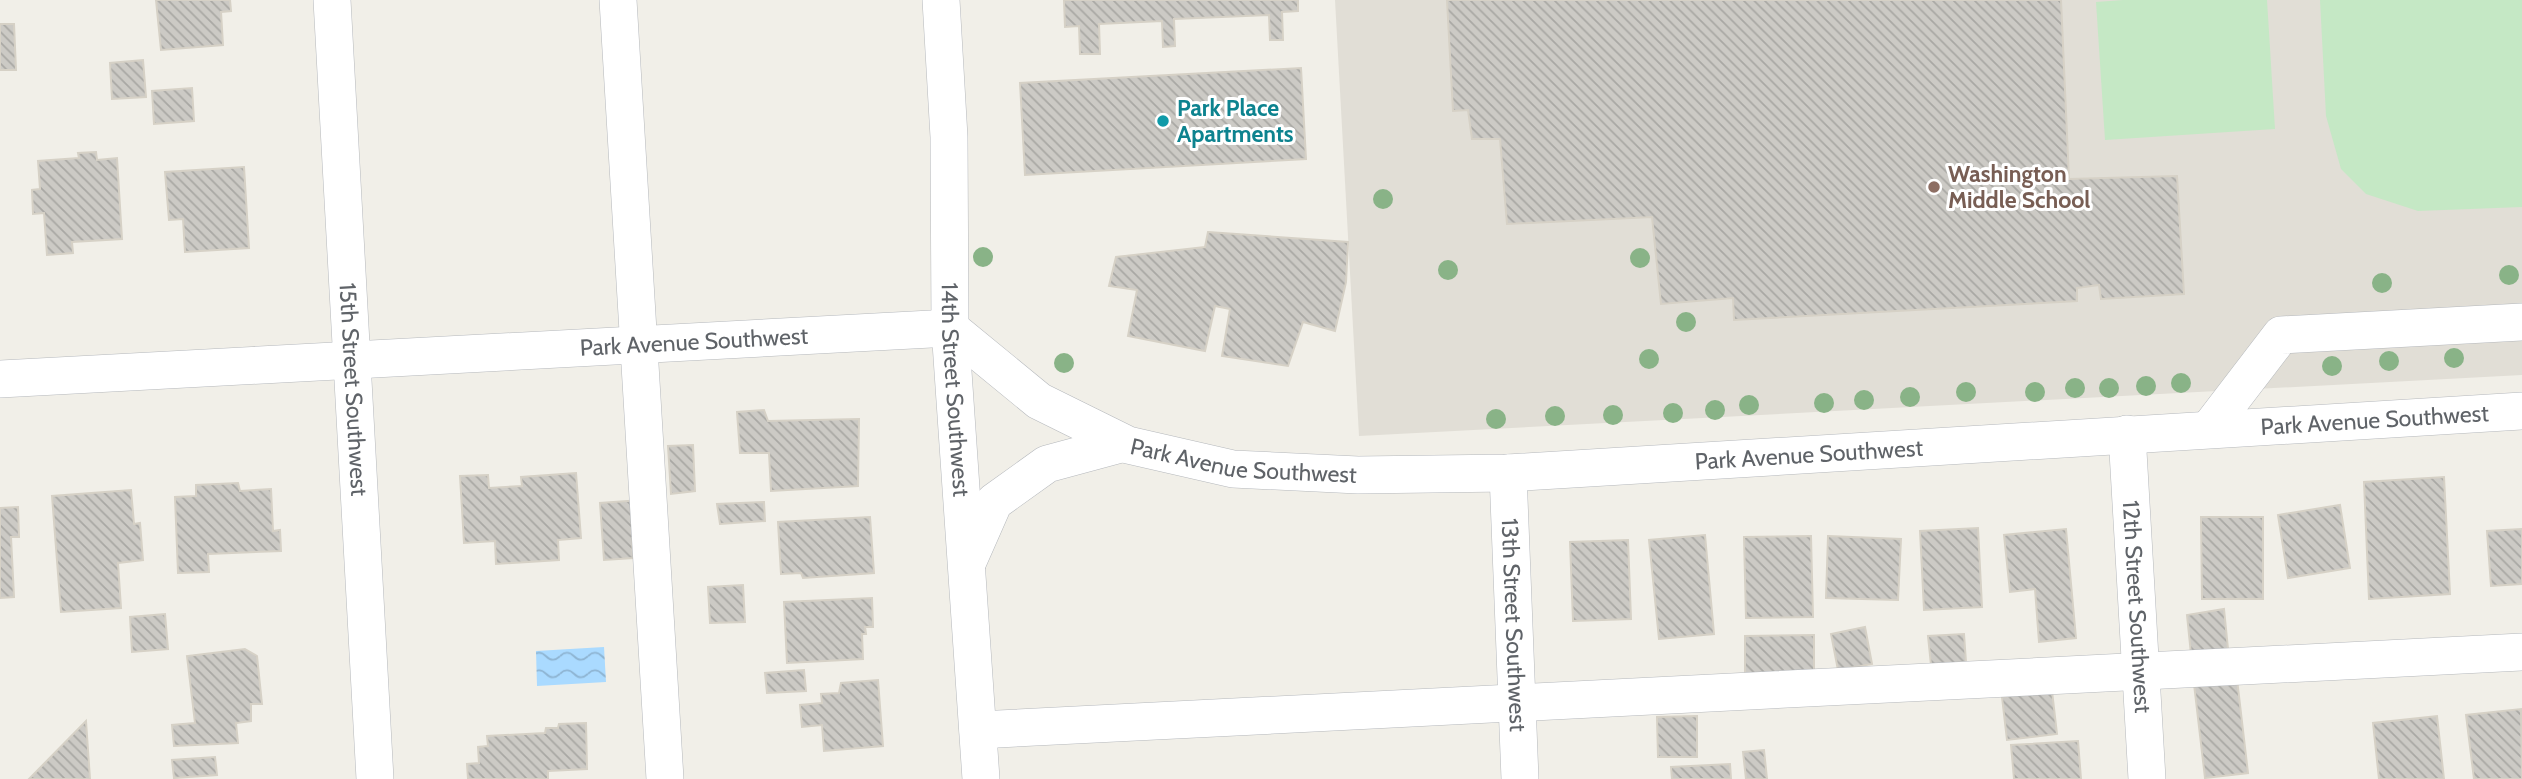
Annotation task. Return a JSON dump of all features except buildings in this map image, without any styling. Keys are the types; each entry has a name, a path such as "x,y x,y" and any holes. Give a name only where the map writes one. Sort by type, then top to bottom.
{"street":[{"name":"15th Street Southwest","path":"332,0 375,779"},
{"path":"618,0 665,779"},
{"name":"14th Street Southwest","path":"941,0 948,137 950,328 981,779"},
{"path":"2209,429 2281,335 2522,322"},
{"name":"Park Avenue Southwest","path":"0,379 950,328 1039,401 1121,443 1233,469 1358,475 1508,473 2522,411"},
{"name":"12th Street Southwest","path":"2127,434 2147,779"},
{"path":"966,565 994,502 1047,464 1121,443"},
{"name":"13th Street Southwest","path":"1508,473 1520,779"},
{"path":"978,730 2522,652"}],"shaded area":[{"name":"Washington Middle School","path":"1335,0 2522,0 2522,375 1359,436"}],"green space":[{"path":"2267,0 2275,129 2105,140 2096,2"},
{"path":"2320,0 2522,0 2522,207 2418,211 2366,194 2341,169 2326,116"}],"water":[{"path":"604,647 606,682 537,686 536,651"}],"place":[{"name":"Park Place Apartments","path":"1163,121"},
{"name":"Washington Middle School","path":"1934,187"}]}
